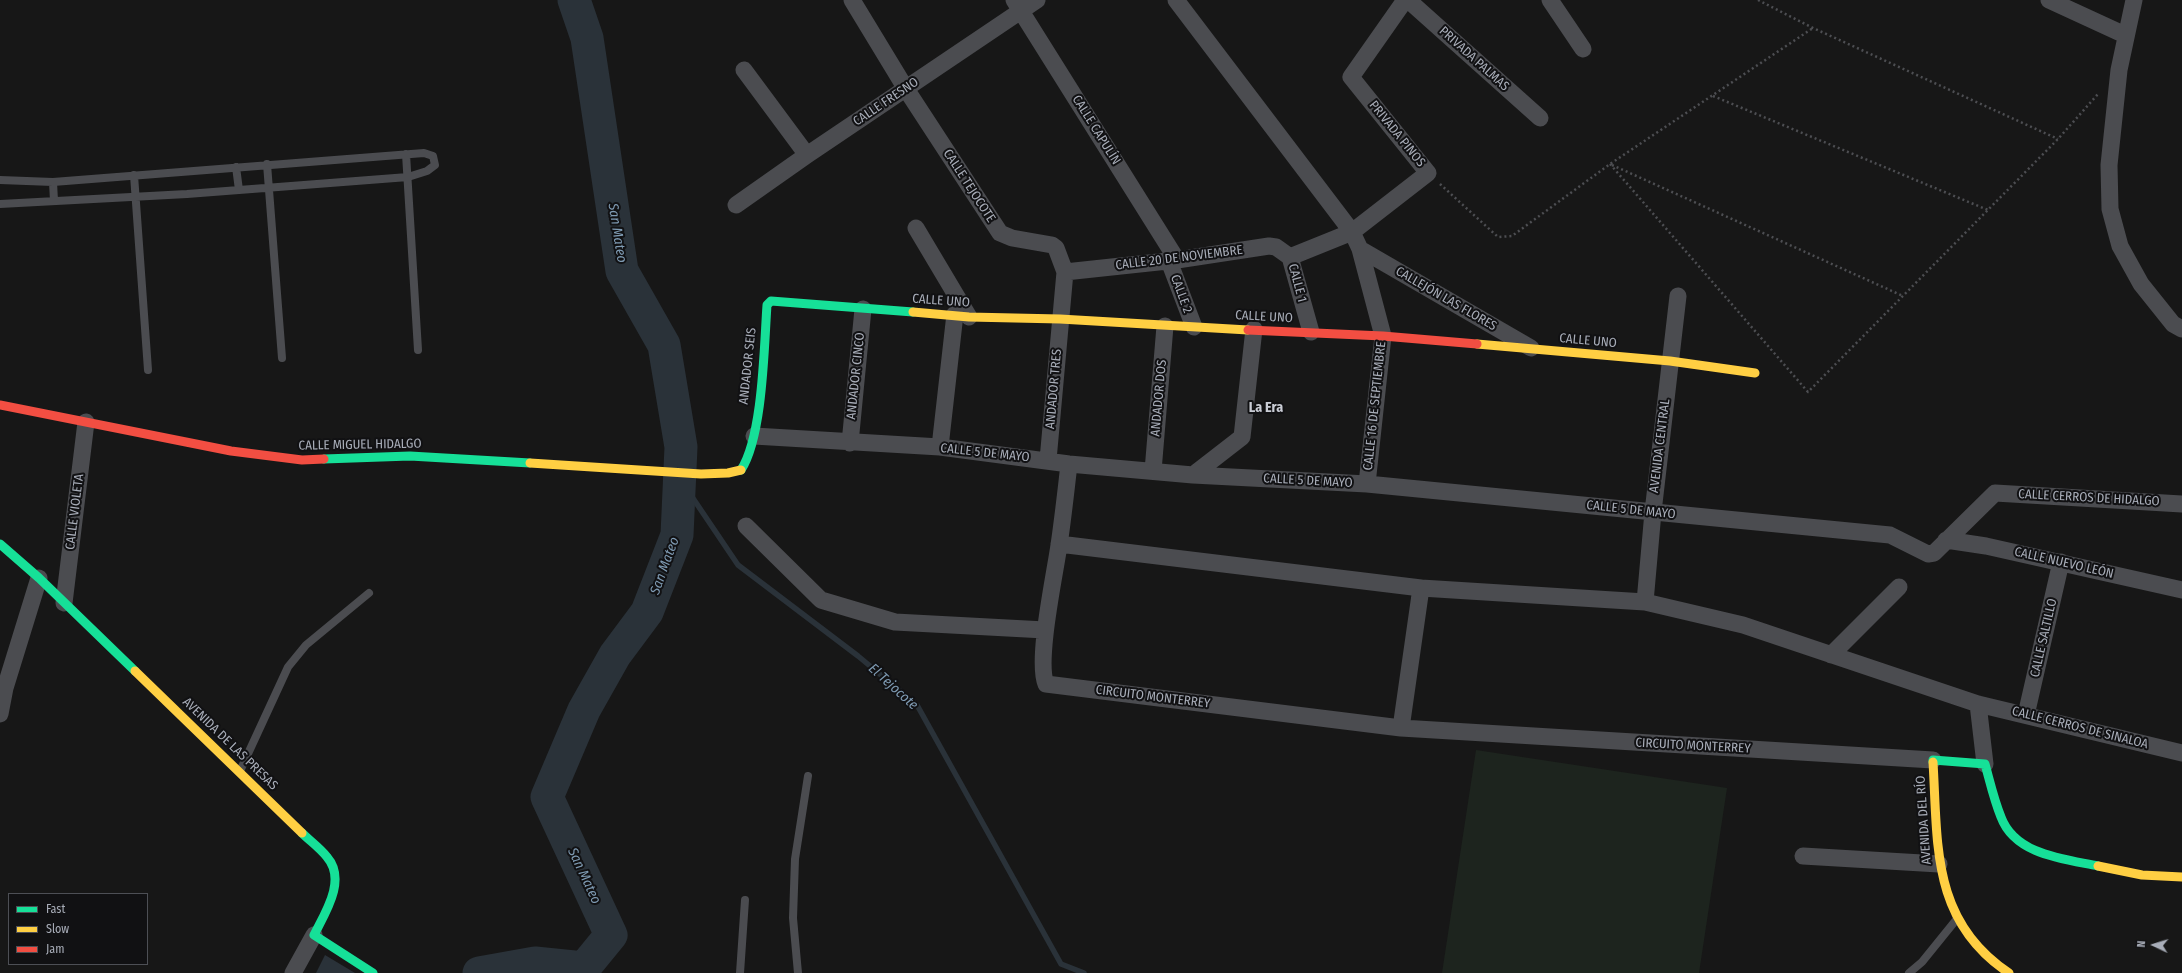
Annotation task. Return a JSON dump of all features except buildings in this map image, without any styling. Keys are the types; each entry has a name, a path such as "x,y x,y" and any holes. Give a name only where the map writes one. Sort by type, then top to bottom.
{"street":[{"path":"852,0 906,89"},
{"name":"CALLE FRESNO","path":"736,205 807,155 906,89 1018,5 1038,0"},
{"path":"1176,0 1352,232 1290,257"},
{"name":"PRIVADA PINOS","path":"1352,232 1428,173 1351,77 1404,0"},
{"name":"PRIVADA PALMAS","path":"1408,0 1540,118"},
{"path":"1550,0 1583,49"},
{"path":"2049,0 2125,35"},
{"path":"2134,0 2125,35 2119,70 2109,165 2110,209 2120,246 2141,284 2178,327"},
{"name":"CALLE CAPULÍN","path":"1018,5 1173,260"},
{"path":"744,70 807,155"},
{"name":"CALLE TEJOCOTE","path":"906,89 1000,233 1012,238 1052,245 1056,248 1065,272 1060,319"},
{"path":"916,228 962,316 940,447"},
{"name":"CALLE 16 DE SEPTIEMBRE","path":"1352,232 1360,249 1383,336 1367,484"},
{"name":"CALLE 20 DE NOVIEMBRE","path":"1065,272 1173,260 1269,246 1276,246 1290,257"},
{"name":"CALLEJÓN LAS FLORES","path":"1360,249 1533,349"},
{"name":"CALLE 1","path":"1290,257 1311,332"},
{"name":"CALLE 2","path":"1173,260 1194,328"},
{"name":"AVENIDA CENTRAL","path":"1645,602 1653,512 1678,296"},
{"name":"CALLE UNO","path":"771,301 962,316 1060,319 1194,328 1254,329 1383,336 1670,361 1755,373"},
{"name":"ANDADOR SEIS","path":"754,436 767,305 771,301"},
{"name":"ANDADOR CINCO","path":"850,442 863,309"},
{"name":"ANDADOR TRES","path":"1048,460 1060,319"},
{"name":"ANDADOR DOS","path":"1153,471 1165,326"},
{"path":"1193,475 1242,437 1254,329"},
{"name":"CALLE MIGUEL HIDALGO","path":"0,405 231,451 302,460 410,456 702,474 741,471 748,463 754,436"},
{"name":"CALLE VIOLETA","path":"64,602 86,422"},
{"name":"CALLE 5 DE MAYO","path":"754,436 940,447 1048,460 1069,464 1193,475 1367,484 1890,535 1906,541 1928,554 1934,553 1946,540"},
{"name":"CIRCUITO MONTERREY","path":"1069,464 1059,544 1045,630 1043,677 1046,684 1401,728 1985,764"},
{"name":"CALLE CERROS DE HIDALGO","path":"1946,540 1995,493 2182,504"},
{"path":"746,526 821,600 895,622 1045,630"},
{"name":"CALLE NUEVO LEÓN","path":"1946,540 1986,546 2182,590"},
{"name":"AVENIDA DE LAS PRESAS","path":"0,544 39,578 328,858 333,867 336,879 335,889 314,935"},
{"path":"1059,544 1421,588 1645,602 1743,625 1978,704 1985,764 2001,819 2016,839 2041,854 2142,875 2182,876"},
{"name":"CALLE SALTILLO","path":"2026,714 2061,562"},
{"path":"0,714 5,688 39,578"},
{"path":"1831,655 1899,587"},
{"path":"1401,728 1421,588"},
{"name":"CALLE CERROS DE SINALOA","path":"1978,704 2026,714 2182,753"},
{"name":"AVENIDA DEL RÍO","path":"1933,760 1939,864 1956,919 1972,940 1992,960 2009,973"},
{"path":"1803,856 1939,864"},
{"path":"293,973 314,935 373,973"}],"lane":[{"path":"0,180 53,182 267,164 424,153 433,156 435,165 428,171 408,177 137,197 0,204"},
{"path":"406,154 418,350"},
{"path":"267,164 282,358"},
{"path":"236,167 239,190"},
{"path":"134,175 137,197 148,370"},
{"path":"53,182 54,201"},
{"path":"240,772 288,667 306,645 369,593"},
{"path":"798,973 793,918 795,859 808,776"},
{"path":"740,973 745,900"},
{"path":"1909,973 1922,962 1956,919"}],"path":[{"path":"1758,0 1813,28 2058,139"},
{"path":"1428,173 1498,237 1512,236 1610,164 1813,28"},
{"path":"1610,164 1808,392 2058,139 2099,93"},
{"path":"1713,96 1988,210"},
{"path":"1610,164 1903,296"}],"shaded area":[{"path":"1476,750 1727,788 1699,973 1442,973"},
{"path":"325,955 355,973 316,973"}],"waterway":[{"name":"San Mateo","path":"479,973 535,963 584,968 611,935 547,797 584,710 615,655 647,612 677,535 681,447 664,345 622,271 587,38 574,0"},
{"name":"El Tejocote","path":"680,479 738,565 858,656 917,705 1061,964 1084,973"}],"traffic: fast":[{"path":"741,470 754,436 758,414 767,305 771,301 913,312"},
{"path":"324,459 410,456 530,463"},
{"path":"0,544 39,578 135,671"},
{"path":"1933,762 1933,760 1985,764 1994,798 2001,817 2008,830 2017,840 2042,853 2070,861 2098,866"},
{"path":"302,833 327,857 333,866 335,876 335,886 332,896 314,935 373,973"}],"traffic: slow":[{"path":"913,312 969,317 1060,319 1248,330"},
{"path":"1477,344 1670,361 1755,373"},
{"path":"530,463 701,474 728,473 741,470"},
{"path":"135,671 302,833"},
{"path":"1933,762 1939,852 1944,879 1952,905 1965,930 1984,952 2009,973"},
{"path":"2098,866 2142,875 2182,877"}],"traffic: jam":[{"path":"1248,330 1383,336 1477,344"},
{"path":"0,405 231,451 302,460 324,459"}],"district":[{"name":"La Era","path":"1266,408"}]}
